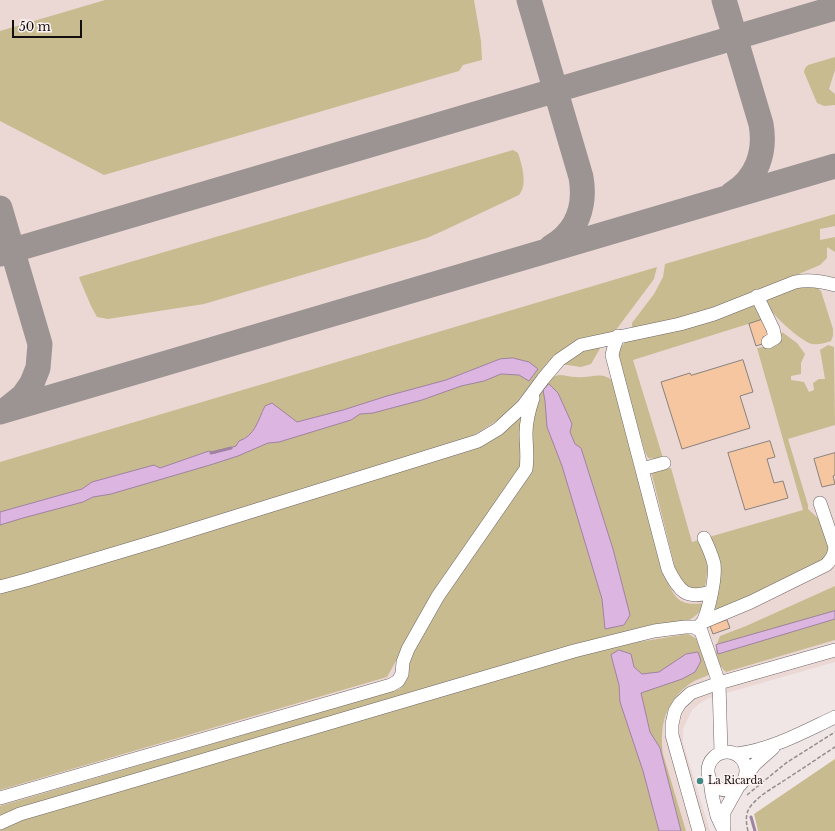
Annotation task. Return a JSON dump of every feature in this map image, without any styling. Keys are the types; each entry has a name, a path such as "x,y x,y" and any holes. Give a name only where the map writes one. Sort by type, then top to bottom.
{"street":[{"path":"0,587 171,537 478,441 498,429 523,406 559,360 581,345 680,324 714,314 795,282 816,280 835,285"},
{"path":"757,296 773,329 775,338 768,342"},
{"path":"618,336 612,355 668,569 676,585 683,592 692,596 711,592"},
{"path":"0,798 391,685 398,681 402,674 403,662 408,649 438,596 526,469 527,414 543,379"},
{"path":"642,469 664,463"},
{"path":"0,823 20,814 574,651 654,631 700,625 833,563 834,547 820,503"},
{"path":"704,538 712,556 714,577 707,614 700,625 719,683 721,752"},
{"path":"699,831 672,735 672,724 675,711 680,703 691,693 719,683 835,650"},
{"path":"724,830 717,816 708,771 709,764 715,755 726,751 737,754 762,749 777,744 835,717"},
{"path":"746,775 764,755 777,744"},
{"path":"724,830 724,812 742,791 746,775 747,769 745,763 737,754"},
{"path":"710,780 716,787 722,790 742,791"}],"path":[{"path":"742,791 835,732"},
{"path":"748,831 748,813 755,802 775,786 835,747"}],"shaded area":[{"path":"0,0 835,0 835,662 709,698 692,710 683,729 683,743 710,831 0,831"},
{"path":"105,0 474,0 481,41 482,60 463,65 459,71 104,175 0,121 0,31"},
{"path":"835,57 835,70 829,89 835,94 835,105 824,106 817,103 804,72 808,65"},
{"path":"513,150 518,153 524,180 522,191 519,195 427,238 204,304 108,319 97,317 79,277"},
{"path":"835,214 835,226 820,229 820,240 835,237 835,252 827,247 827,258 820,265 685,319 636,329 632,327 632,323 654,294 663,277 665,264"},
{"path":"657,267 654,279 616,330 606,334 544,369 506,415 458,445 0,582 0,462"},
{"path":"800,287 816,287 821,291 833,329 831,341 812,344 800,338 772,312 764,300"},
{"path":"755,302 764,319 633,360 663,458 648,458 619,361 619,350 626,341"},
{"path":"782,332 797,343 805,354 801,363 801,374 791,376 791,380 804,382 809,392 814,390 813,383 819,379 825,379 820,350 828,345 834,347 835,425 788,439 808,509 822,522 829,547 827,556 820,563 715,613 716,593 709,537 803,510 757,348 772,344 777,340"},
{"path":"605,340 591,364 581,367 560,364 570,355"},
{"path":"513,358 529,362 538,369 529,381 519,375 501,374 484,381 461,386 422,400 373,413 360,414 351,420 279,442 268,443 238,456 210,465 111,494 93,497 83,502 0,525 0,512 82,489 92,482 154,465 160,468 209,451 215,453 236,446 239,441 244,439 252,431 265,406 272,403 297,422 446,380 500,359"},
{"path":"559,375 581,377 599,375 613,381 664,573 677,598 688,603 705,603 694,617 685,622 556,650 25,806 0,816 0,806 400,689 407,661 440,602 530,468 533,407 548,378"},
{"path":"549,384 558,393 572,424 570,432 575,444 581,448 613,549 630,615 624,625 605,629 602,599 562,466 547,427 543,390"},
{"path":"521,411 523,464 400,654 387,677 0,790 0,590 456,453"},
{"path":"671,468 692,542 699,540 707,554 708,566 705,587 696,592 682,586 675,568 651,471"},
{"path":"835,586 835,640 726,672 719,664 716,651 720,636"},
{"path":"835,611 835,619 718,654 716,645"},
{"path":"688,634 697,639 711,674 691,683 676,697 666,714 662,733 663,754 686,831 0,831 0,827 16,820 613,646"},
{"path":"619,650 631,654 634,667 642,674 659,672 686,654 698,652 701,661 695,672 682,679 641,693 650,732 660,748 681,831 659,831 643,771 620,702 619,685 611,655"},
{"path":"835,759 835,831 758,831 754,814"}],"building":[{"path":"764,319 769,335 763,337 765,343 756,346 749,324"},
{"path":"743,360 753,392 740,396 750,428 682,449 661,382"},
{"path":"770,441 775,457 767,459 774,483 783,481 788,498 745,510 728,453"},
{"path":"835,453 835,475 833,476 835,484 822,487 814,459"},
{"path":"727,620 730,628 713,634 710,626"}],"waterway":[{"path":"211,453 231,448"},
{"path":"751,817 755,831"}],"taxiway":[{"path":"529,0 581,177 582,188 581,208 578,217 567,234 551,247"},
{"path":"724,0 761,124 762,134 761,154 758,164 748,181 732,194"},
{"path":"0,254 835,8"},
{"path":"0,412 835,166"},
{"path":"0,208 40,344 38,368 32,383 23,396 8,408"}],"place":[{"name":"La Ricarda","path":"700,781"}]}
